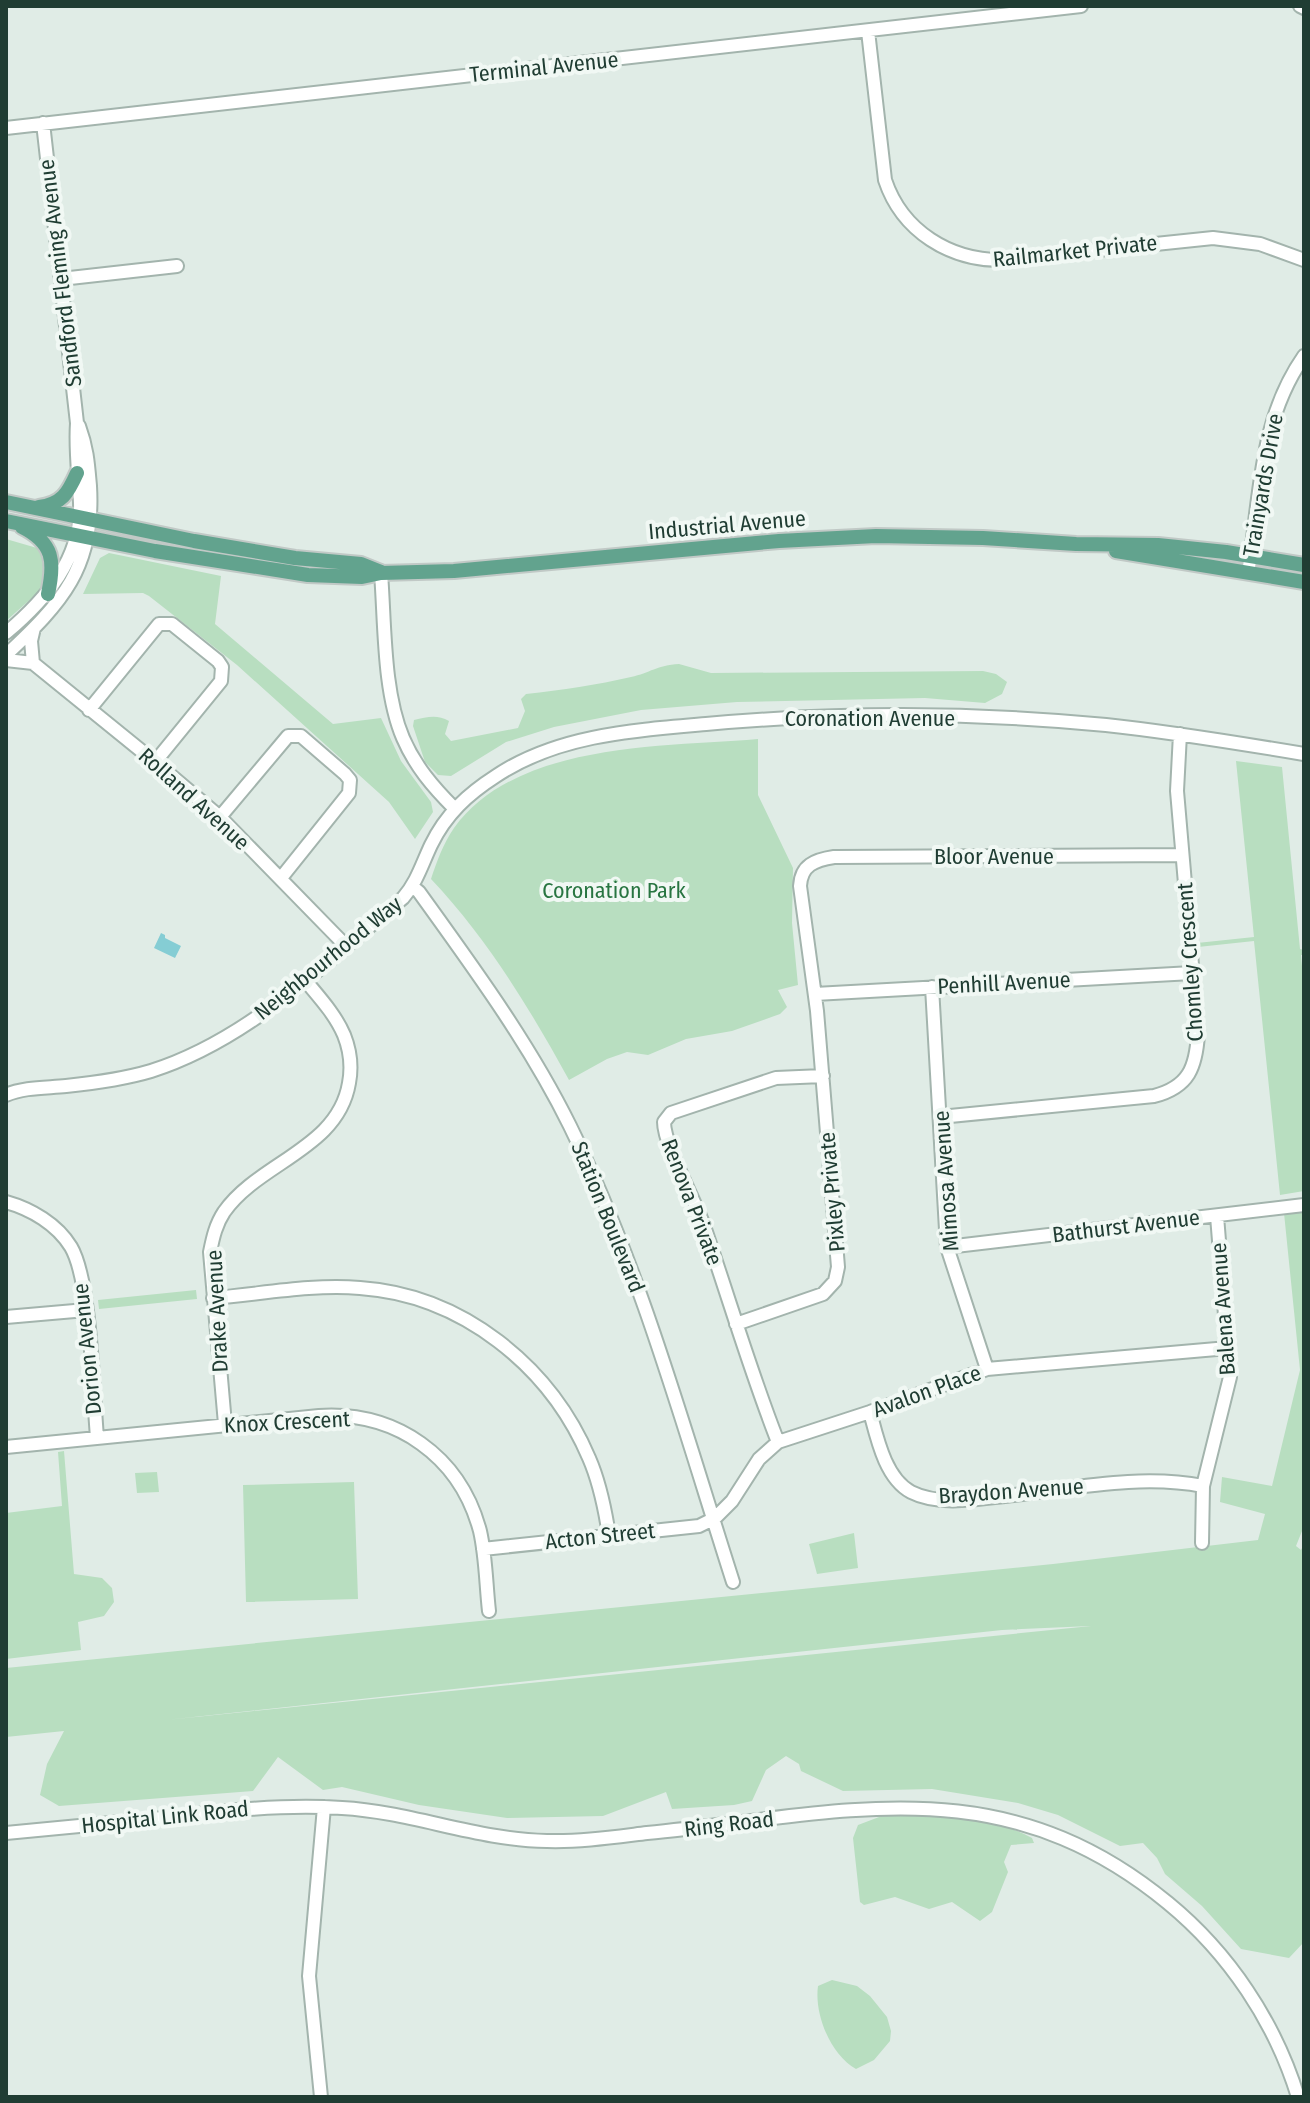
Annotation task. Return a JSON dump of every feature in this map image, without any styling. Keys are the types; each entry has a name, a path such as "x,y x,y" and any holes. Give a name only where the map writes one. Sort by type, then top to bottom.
{"main road":[{"path":"35,508 50,506 65,497 77,473"},
{"name":"Industrial Avenue","path":"6,502 194,541 295,558 361,564 381,573"},
{"name":"Industrial Avenue","path":"6,521 170,554 308,575 362,577 779,541 876,536 1158,545 1304,565"},
{"path":"6,521 32,532 47,549 53,568 48,594"},
{"name":"Industrial Avenue","path":"1076,544 1304,582"}],"street":[{"name":"Terminal Avenue","path":"6,128 1081,6"},
{"name":"Railmarket Private","path":"868,31 885,180 893,200 909,224 938,244 972,258 1003,260 1213,238 1260,244 1304,260"},
{"name":"Sandford Fleming Avenue","path":"43,123 77,423 77,473 85,519"},
{"path":"61,279 177,266"},
{"name":"Trainyards Drive","path":"1248,573 1270,424 1278,401 1304,356"},
{"name":"Sandford Fleming Avenue","path":"77,423 88,449 85,519"},
{"path":"6,658 70,587 80,566 85,519"},
{"path":"6,633 48,594 82,536"},
{"path":"381,573 395,715 403,738 421,771 454,808"},
{"path":"89,710 159,624 172,624 218,661 223,676 155,762"},
{"path":"6,658 33,663 31,641 34,628"},
{"name":"Rolland Avenue","path":"33,663 220,817 346,946"},
{"name":"Coronation Avenue","path":"454,808 495,776 540,753 598,737 676,726 775,718 915,715 1042,720 1180,734 1304,754"},
{"name":"Chomley Crescent","path":"940,1117 1154,1096 1170,1092 1189,1074 1196,1057 1198,1034 1177,791 1180,734"},
{"path":"220,817 288,736 301,736 345,774 350,780 349,793 281,878"},
{"name":"Neighbourhood Way","path":"6,1095 100,1082 150,1071 188,1057 234,1032 305,980 413,887 435,836 454,808"},
{"name":"Bloor Avenue","path":"807,865 834,857 1182,855"},
{"name":"Pixley Private","path":"736,1324 823,1294 835,1281 838,1267 815,994 800,886 807,865"},
{"name":"Station Boulevard","path":"413,887 472,964 550,1087 571,1127 637,1286 715,1518 733,1582"},
{"name":"Penhill Avenue","path":"815,994 1192,973"},
{"name":"Drake Avenue","path":"225,1424 210,1252 214,1232 224,1212 242,1192 326,1129 345,1099 351,1072 347,1044 332,1014 305,980"},
{"name":"Mimosa Avenue","path":"932,987 947,1247 987,1369"},
{"name":"Renova Private","path":"778,1442 703,1224 667,1140 664,1122 671,1113 776,1078 823,1076"},
{"name":"Dorion Avenue","path":"6,1202 43,1218 66,1240 77,1259 86,1310 97,1437"},
{"name":"Bathurst Avenue","path":"947,1247 1304,1205"},
{"name":"Balena Avenue","path":"1202,1543 1203,1486 1230,1377 1217,1216"},
{"path":"213,1298 304,1289 363,1288 423,1302 468,1321 520,1359 566,1414 599,1484 609,1535"},
{"path":"6,1317 86,1310"},
{"name":"Avalon Place","path":"715,1518 732,1501 759,1459 778,1442 987,1369 1228,1348"},
{"name":"Braydon Avenue","path":"870,1412 892,1474 911,1492 924,1496 940,1499 984,1498 1148,1481 1181,1481 1203,1486"},
{"name":"Knox Crescent","path":"6,1447 334,1415 366,1419 406,1432 442,1460 457,1479 475,1515 483,1549 489,1611"},
{"name":"Acton Street","path":"483,1549 699,1526 715,1518"},
{"path":"321,2097 309,1976 324,1807"},
{"name":"Hospital Link Road","path":"6,1833 261,1808 324,1807"},
{"name":"Ring Road","path":"324,1807 382,1812 493,1836 551,1841 850,1810 910,1807 946,1808 1015,1821 1048,1831 1111,1862 1152,1890 1196,1928 1227,1963 1261,2013 1282,2053 1298,2097"}],"green space":[{"path":"6,539 37,548 48,568 42,589 6,621"},
{"path":"109,553 221,576 215,624 333,724 381,718 401,761 431,802 433,812 415,839 389,802 237,665 149,596 143,593 83,594 100,558"},
{"path":"679,664 711,673 983,671 996,674 1007,682 1002,694 985,703 925,698 737,702 641,710 554,727 506,742 451,776 438,775 425,762 413,726 414,720 440,717 449,721 445,734 451,741 518,728 525,711 521,699 526,694 605,682"},
{"name":"Coronation Park","path":"758,739 758,795 793,868 792,923 798,985 778,990 787,1007 780,1014 732,1031 686,1039 648,1055 627,1052 569,1080 506,975 471,925 431,879 447,840 454,828 481,800 514,779 552,764 636,748"},
{"path":"1236,761 1282,767 1300,949 1304,950 1304,955 1301,955 1304,988 1304,1191 1280,1195 1254,941 1198,947 1197,943 1254,937"},
{"path":"1304,1212 1304,1526 1296,1546 1301,1550 1304,1544 1304,1942 1289,1958 1241,1949 1202,1906 1165,1874 1157,1858 1143,1843 1120,1846 1058,1815 1018,1803 932,1789 843,1791 801,1771 799,1764 786,1756 766,1770 752,1801 734,1805 672,1809 666,1792 603,1816 507,1818 419,1805 342,1787 323,1790 278,1757 253,1791 59,1806 40,1795 47,1764 64,1731 6,1737 6,1668 1053,1564 1258,1540 1265,1514 1220,1502 1222,1477 1272,1486 1300,1370 1284,1213","holes":["1091,1626 166,1720 1002,1630"]},
{"path":"196,1290 197,1299 99,1309 98,1300"},
{"path":"64,1451 74,1574 102,1578 112,1588 114,1602 104,1616 78,1622 81,1650 6,1659 6,1513 62,1506 58,1452"},
{"path":"157,1472 159,1492 137,1493 135,1473"},
{"path":"354,1482 358,1599 246,1602 243,1485"},
{"path":"854,1533 858,1568 817,1574 809,1544"},
{"path":"887,1814 980,1820 1015,1830 1032,1838 1034,1843 1011,1845 1004,1862 1008,1872 992,1912 980,1921 952,1902 929,1909 895,1897 864,1905 860,1902 853,1838 858,1825"},
{"path":"832,1980 857,1986 870,1996 887,2017 891,2031 890,2041 874,2060 856,2069 839,2054 822,2021 818,1986"}],"water":[{"path":"161,933 181,946 175,958 154,948"}]}
